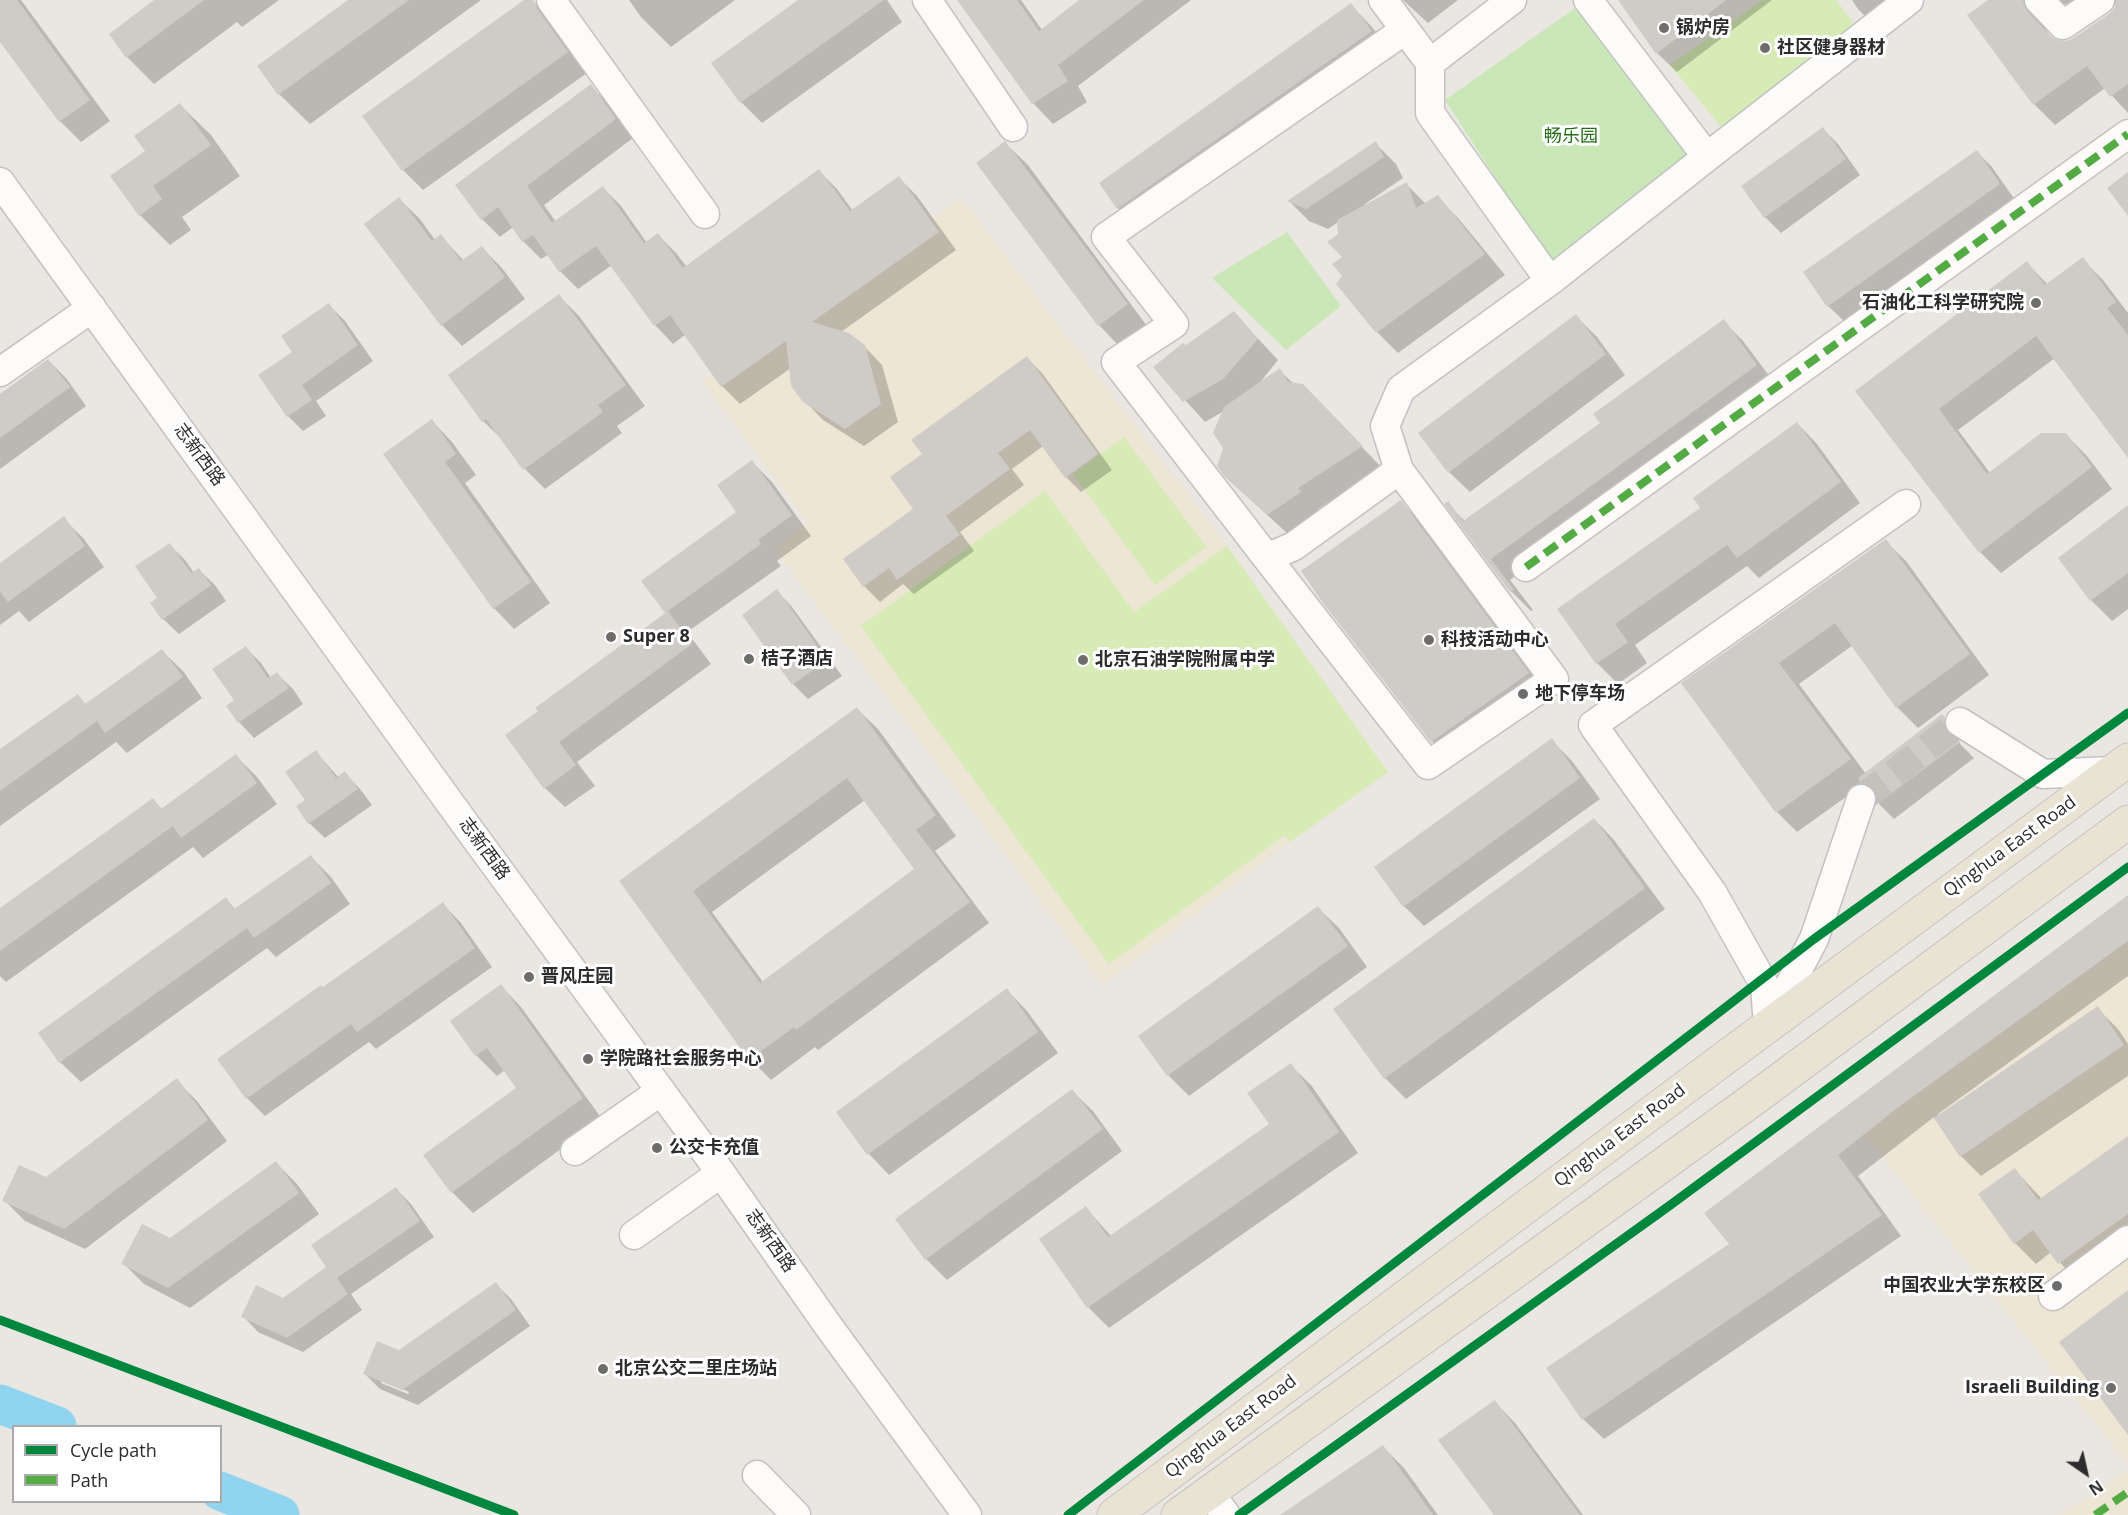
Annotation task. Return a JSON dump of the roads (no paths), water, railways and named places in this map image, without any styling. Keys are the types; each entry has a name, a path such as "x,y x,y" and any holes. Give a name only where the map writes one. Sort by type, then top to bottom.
{"main road":[{"name":"Qinghua East Road","path":"1114,1515 1722,1060 2120,766"},
{"path":"1178,1515 1217,1504 1751,1101 2128,822"},
{"path":"1722,1060 1751,1101"}],"street":[{"path":"551,0 705,214"},
{"path":"927,0 1013,127"},
{"path":"1383,0 1430,63 1430,113 1550,281"},
{"path":"1430,63 1512,0"},
{"path":"1588,0 1707,158"},
{"path":"1405,30 1106,237 1174,324 1116,362 1428,765 1554,680 1399,470 1385,426 1401,389 1550,281 1909,0"},
{"path":"2038,0 2063,25 2100,0"},
{"path":"1527,567 2128,134"},
{"name":"志新西路","path":"0,182 967,1515"},
{"path":"0,372 92,308"},
{"path":"1267,558 1294,546 1399,470"},
{"path":"1768,1026 1766,986 1712,892 1593,725 1906,504"},
{"path":"1960,722 2043,774 2120,766"},
{"path":"1768,1026 1814,939 1862,799"},
{"path":"575,1151 661,1091"},
{"path":"634,1235 721,1173"},
{"path":"2053,1296 2128,1240"},
{"path":"757,1475 796,1515"}],"waterway":[{"path":"0,1404 54,1425"},
{"path":"222,1492 280,1515"}],"tunnel":[{"path":"1861,799 1960,722"}],"place":[{"name":"锅炉房","path":"1664,28"},
{"name":"社区健身器材","path":"1765,48"},
{"name":"石油化工科学研究院","path":"2036,303"},
{"name":"Super 8","path":"611,637"},
{"name":"科技活动中心","path":"1429,640"},
{"name":"桔子酒店","path":"749,659"},
{"name":"北京石油学院附属中学","path":"1083,660"},
{"name":"地下停车场","path":"1523,694"},
{"name":"晋风庄园","path":"529,977"},
{"name":"学院路社会服务中心","path":"588,1059"},
{"name":"公交卡充值","path":"657,1148"},
{"name":"中国农业大学东校区","path":"2057,1286"},
{"name":"北京公交二里庄场站","path":"603,1369"},
{"name":"Israeli Building","path":"2111,1388"}],"park label":[{"name":"畅乐园","path":"1571,137"}]}
